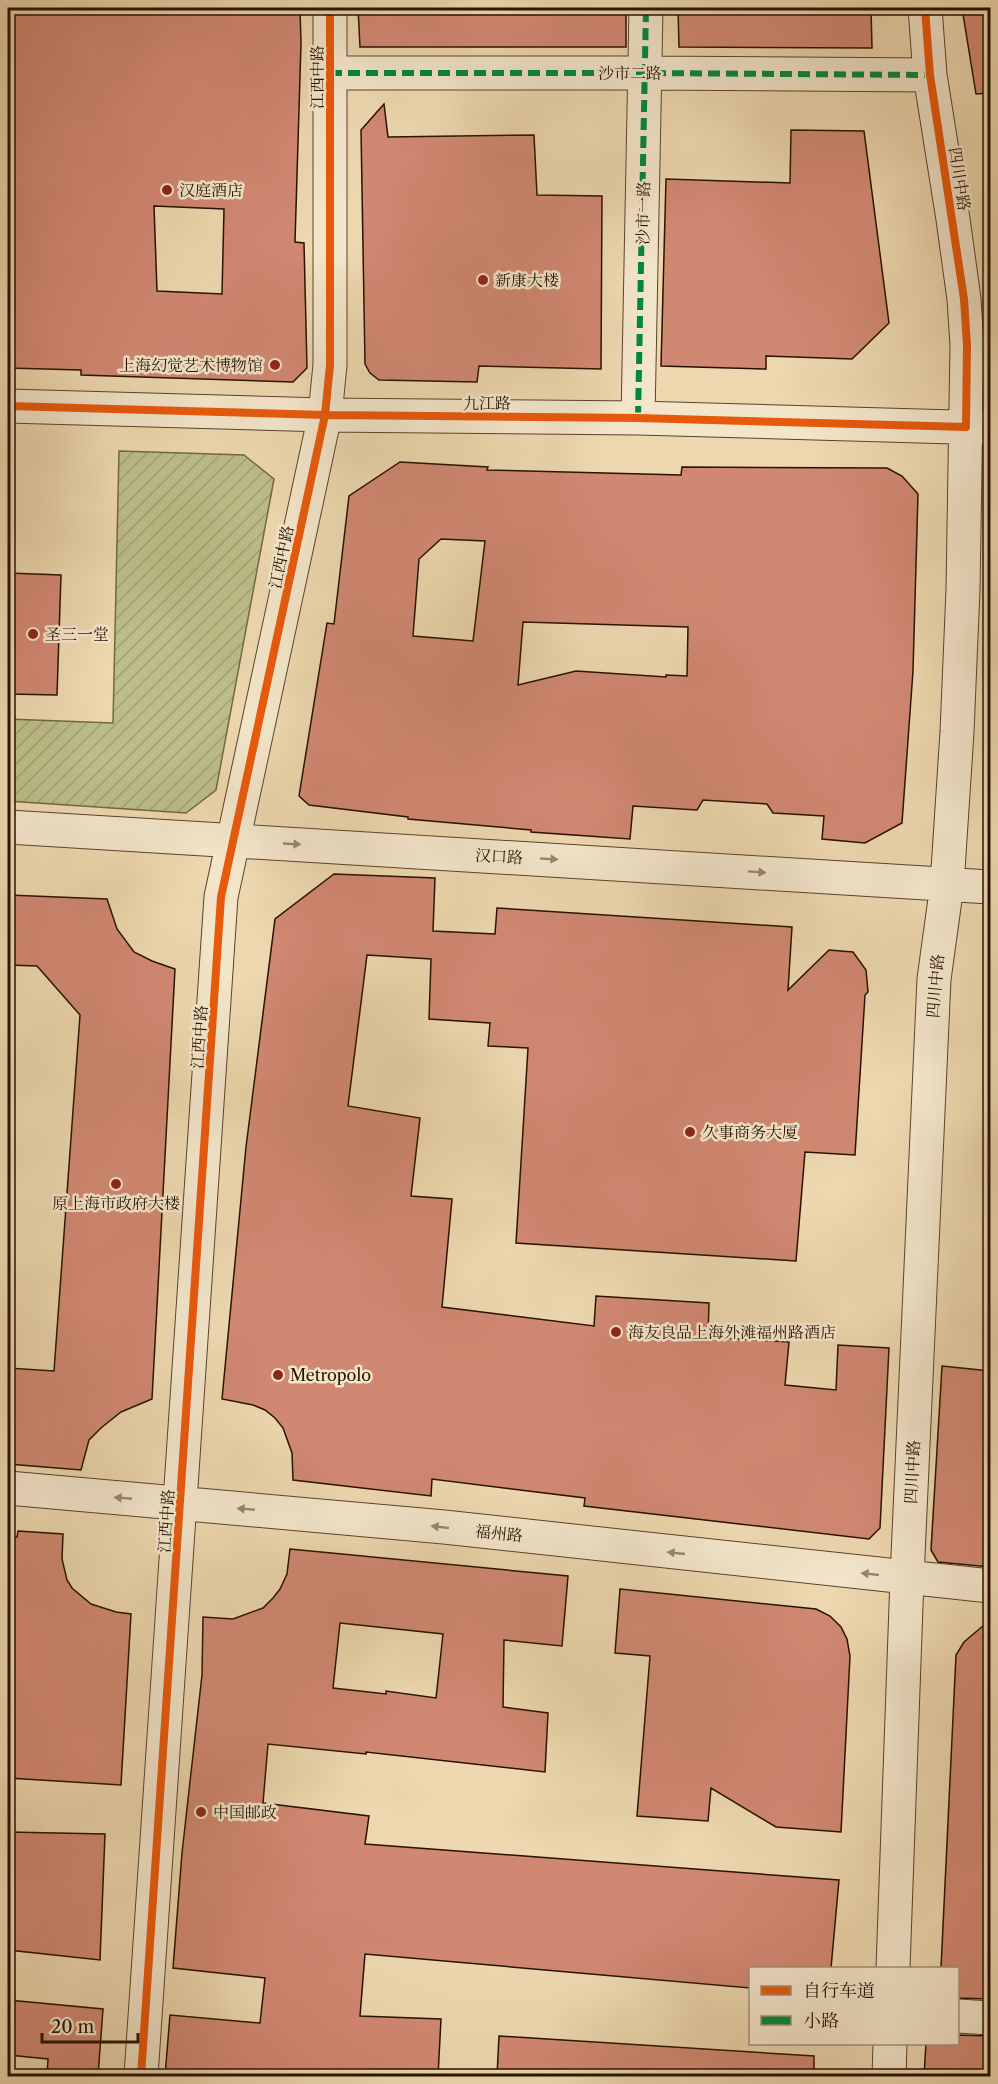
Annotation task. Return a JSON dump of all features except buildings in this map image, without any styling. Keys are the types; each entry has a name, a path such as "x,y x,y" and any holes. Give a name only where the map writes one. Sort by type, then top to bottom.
{"street":[{"name":"江西中路","path":"141,2076 221,897 325,415 330,365 330,8"},
{"name":"沙市一路","path":"638,418 646,8"},
{"name":"四川中路","path":"893,1967 907,1578 934,979 947,885 963,590 978,428 967,345 964,299 930,75 925,8"},
{"name":"沙市二路","path":"330,74 930,75"},
{"name":"九江路","path":"8,406 325,415 638,418 978,428"},
{"name":"汉口路","path":"8,827 990,887"},
{"name":"福州路","path":"8,1488 444,1527 990,1586"},
{"path":"959,2016 990,2018"},
{"path":"889,2076 890,2045"}],"green space":[{"path":"119,451 244,455 274,479 216,790 186,813 8,801 8,719 113,723"}],"marked path":[{"path":"638,418 646,8"},
{"path":"330,73 930,75"}],"cycle path":[{"path":"141,2076 221,897 325,415 330,365 330,8"},
{"path":"8,406 325,415 638,418 966,427 967,345 964,299 930,75 925,8"}],"place":[{"name":"汉庭酒店","path":"167,190"},
{"name":"新康大楼","path":"483,280"},
{"name":"上海幻觉艺术博物馆","path":"275,365"},
{"name":"圣三一堂","path":"33,634"},
{"name":"久事商务大厦","path":"690,1132"},
{"name":"原上海市政府大楼","path":"116,1184"},
{"name":"海友良品上海外滩福州路酒店","path":"616,1332"},
{"name":"Metropolo","path":"278,1375"},
{"name":"中国邮政","path":"201,1812"}]}
